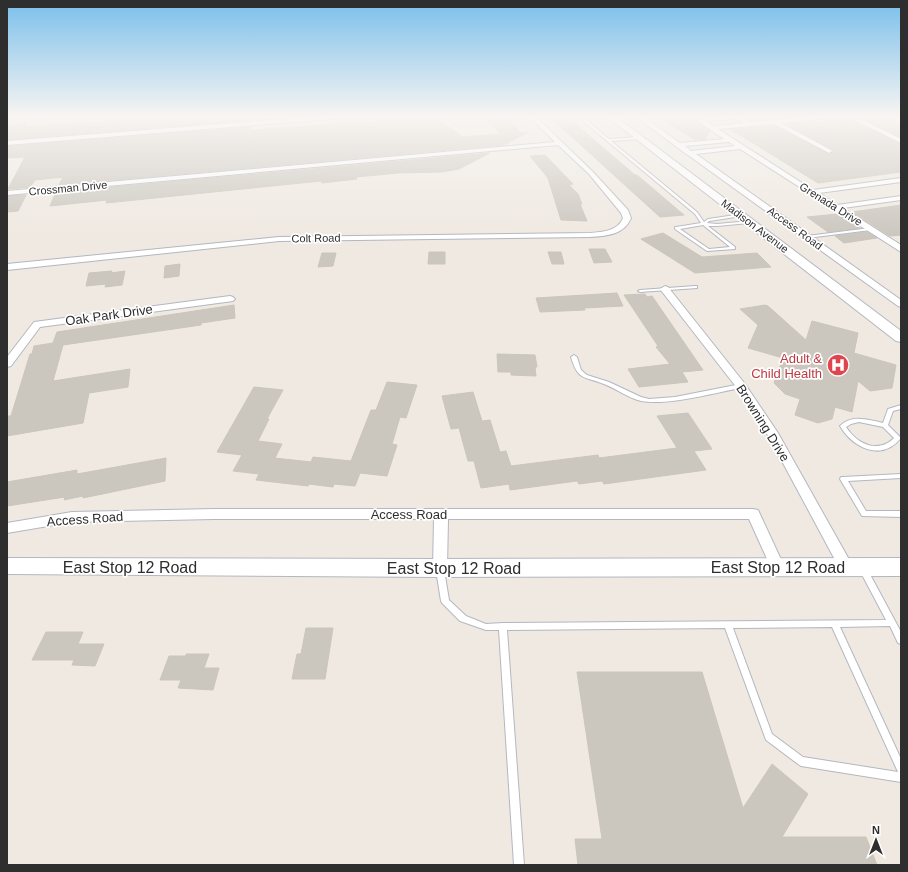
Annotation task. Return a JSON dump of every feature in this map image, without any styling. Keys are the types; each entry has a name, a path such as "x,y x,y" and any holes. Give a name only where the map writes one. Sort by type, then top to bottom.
{"main road":[{"name":"Madison Avenue","path":"663,156 901,338"},
{"name":"East Stop 12 Road","path":"7,566 440,568 777,566 901,567"}],"street":[{"name":"Crossman Drive","path":"7,193 420,156"},
{"name":"Colt Road","path":"7,268 261,240 590,235 617,230 624,225 627,218 623,210 591,173 573,156"},
{"name":"Access Road","path":"692,156 901,304"},
{"name":"Grenada Drive","path":"755,156 901,249"},
{"path":"811,192 901,180"},
{"path":"835,206 901,198"},
{"name":"Browning Drive","path":"665,289 741,386 774,436 854,567"},
{"name":"Oak Park Drive","path":"7,364 38,324 230,299"},
{"name":"Access Road","path":"7,528 72,518 214,514 753,514 777,566"},
{"path":"440,568 441,514"}],"lane":[{"path":"626,156 696,213 704,224 734,248 708,250 676,228 704,224 717,225 745,218"},
{"path":"704,224 708,220 745,218"},
{"path":"807,238 870,229"},
{"path":"640,291 695,287"},
{"path":"574,357 578,371 582,376 606,383 641,399 654,400 672,398 741,386"},
{"path":"885,425 890,410 901,407"},
{"path":"858,420 885,425 899,439 891,445 879,448 864,446 852,440 843,426 849,422 858,420"},
{"path":"901,476 843,479 864,514 901,514"},
{"path":"854,567 892,623 901,640"},
{"path":"440,568 445,601 463,619 486,627 892,623"},
{"path":"834,624 901,769"},
{"path":"728,625 769,737 801,761 901,777"},
{"path":"503,626 518,865"}],"building":[{"path":"7,156 385,156 59,185 63,177 35,180 30,187 8,189 25,157 7,158"},
{"path":"460,156 485,156 459,169 442,172 398,173 356,177 357,179 322,183 321,181 106,203 107,200 50,206 56,192"},
{"path":"530,156 546,156 573,184 569,185 578,194 582,204 580,204 587,221 561,220 548,178"},
{"path":"593,156 612,156 684,215 660,217"},
{"path":"774,156 901,156 901,172 818,183"},
{"path":"26,195 18,211 7,212 7,196"},
{"path":"901,205 901,235 890,236 852,212"},
{"path":"838,214 860,228 828,232 807,217"},
{"path":"867,232 877,238 844,243 835,236"},
{"path":"663,233 702,257 757,253 771,267 695,273 641,239"},
{"path":"589,249 605,249 612,262 594,263"},
{"path":"429,252 445,252 445,264 428,264"},
{"path":"548,252 561,252 564,264 552,264"},
{"path":"322,253 336,253 333,266 318,267"},
{"path":"180,264 179,276 164,278 165,266"},
{"path":"112,271 111,273 125,271 122,285 105,287 106,284 86,286 89,273"},
{"path":"617,293 623,306 584,308 585,310 540,312 536,298"},
{"path":"645,294 647,297 652,296 703,370 682,372 688,382 639,387 628,369 670,364 656,347 658,346 624,295"},
{"path":"234,305 235,318 201,323 201,325 63,345 53,381 130,369 128,387 89,393 83,423 7,436 7,416 11,416 30,354 32,354 34,346 53,343 57,332"},
{"name":"Adult & Child Health","path":"765,305 806,340 812,321 858,333 854,353 896,365 892,388 870,391 858,381 852,412 835,407 832,419 818,423 795,415 800,399 785,394 774,383 783,358 748,348 758,325 740,309"},
{"path":"497,354 535,355 537,367 535,367 536,376 511,375 511,372 498,372"},
{"path":"387,382 417,385 406,418 400,417 392,444 397,445 387,476 360,473 355,486 334,484 333,487 309,484 308,486 256,480 259,474 233,471 242,455 217,452 254,387 283,390 267,419 269,419 258,441 282,444 275,458 311,462 313,457 351,461 371,410 376,410"},
{"path":"473,392 482,421 490,420 500,452 506,451 511,466 598,455 599,458 677,448 657,416 688,413 712,449 694,451 706,470 604,484 602,481 579,484 577,481 510,490 509,484 481,488 474,461 468,461 459,428 451,429 442,396"},
{"path":"166,458 165,481 83,498 83,496 64,500 65,497 7,506 7,482 77,470 77,474"},
{"path":"306,628 333,628 325,679 292,679 297,654 301,654"},
{"path":"46,632 83,632 78,644 104,644 95,666 72,665 74,660 32,660"},
{"path":"186,654 209,654 204,668 219,668 213,690 178,688 181,680 160,680 169,656 186,656"},
{"path":"577,672 702,672 743,808 772,764 808,794 782,837 866,837 877,865 578,865 575,839 602,839"}],"place":[{"name":"Adult & Child Health","path":"838,365"}]}
